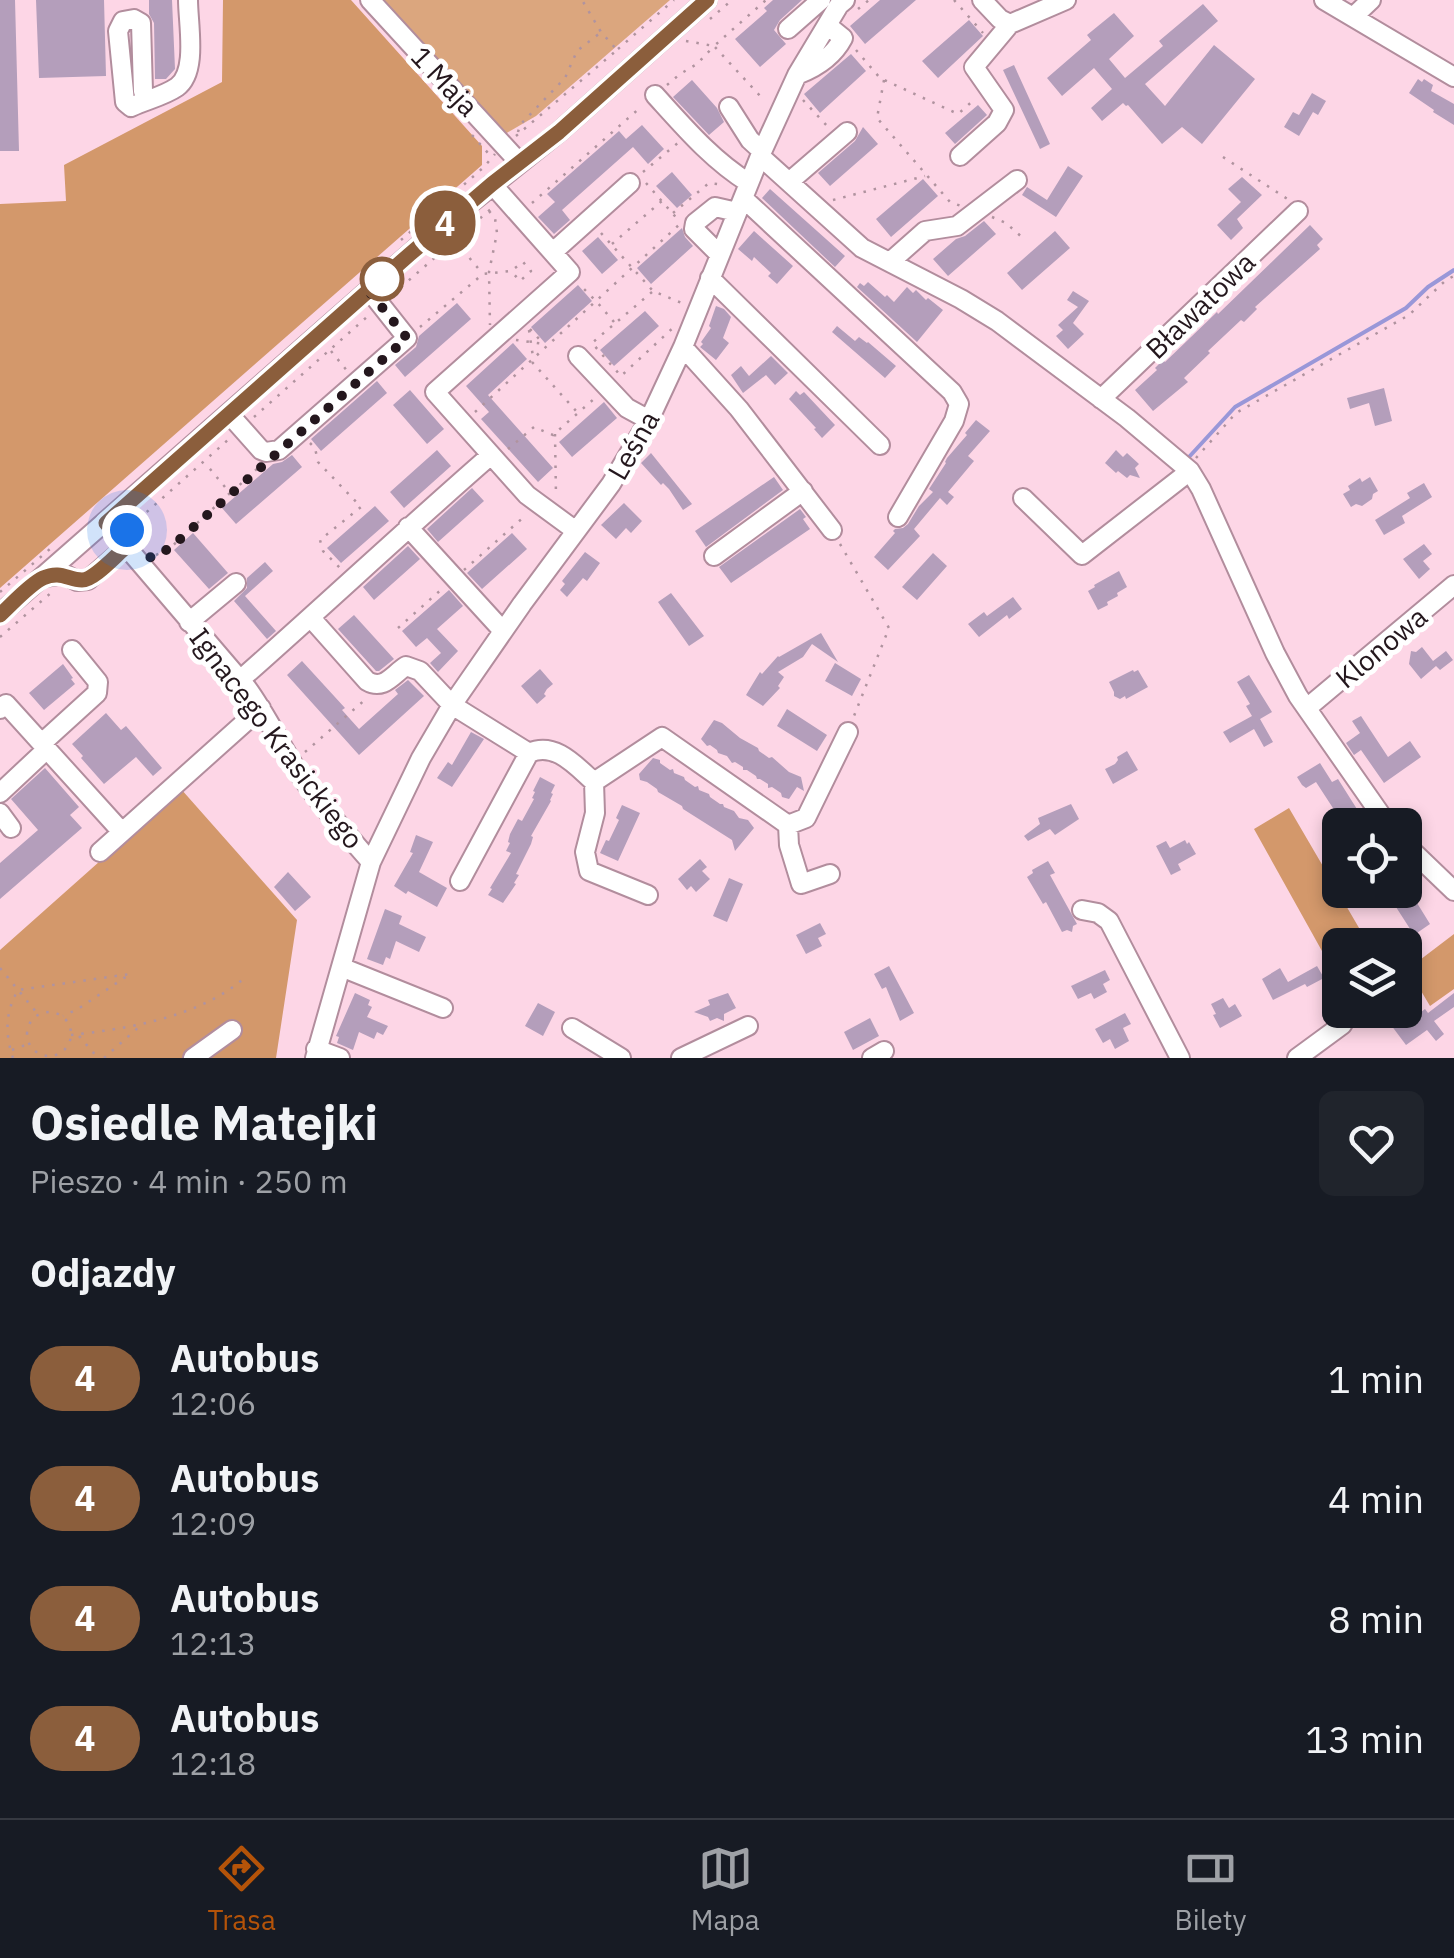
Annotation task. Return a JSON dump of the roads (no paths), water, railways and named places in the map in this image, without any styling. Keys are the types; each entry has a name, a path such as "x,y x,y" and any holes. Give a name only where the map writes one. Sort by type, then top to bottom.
{"street":[{"path":"146,100 181,85 190,68 188,0"},
{"name":"1 Maja","path":"370,0 519,162"},
{"path":"0,614 368,290 559,132 707,0"},
{"path":"788,29 820,0"},
{"name":"Leśna","path":"316,1053 371,862 421,758 452,704 611,484 649,420 683,347 761,153 828,24 845,0"},
{"path":"982,0 1010,24"},
{"path":"960,156 997,124 1004,110 974,67 1010,24 1066,0"},
{"path":"1324,0 1454,77"},
{"path":"1353,17 1371,0"},
{"path":"797,85 838,46 849,44 828,24"},
{"path":"655,95 731,172 743,196 952,392 959,404 954,421 898,516"},
{"path":"729,107 761,153 862,248 975,306 1188,469 1298,696 1376,808"},
{"path":"790,182 838,130"},
{"path":"890,262 925,231 957,226 1017,180"},
{"path":"553,252 630,183"},
{"path":"492,184 570,272 436,392 527,495 576,531"},
{"path":"720,255 694,229 695,224 715,207 743,196"},
{"name":"Bławatowa","path":"1101,399 1298,211"},
{"path":"710,278 880,446"},
{"path":"230,414 261,450 280,449 407,338 368,290"},
{"path":"683,347 739,409 832,530"},
{"path":"578,356 627,408 649,420"},
{"path":"240,680 408,527 493,458"},
{"path":"1023,498 1082,556 1188,469"},
{"path":"714,556 803,491"},
{"name":"Ignacego Krasickiego","path":"106,523 262,708 293,763 371,862"},
{"path":"408,527 503,632"},
{"path":"42,578 64,574 88,580 126,547"},
{"path":"189,622 236,582"},
{"name":"Klonowa","path":"1307,708 1454,585"},
{"path":"311,618 367,681 383,684 411,666 452,704 529,753"},
{"path":"0,792 97,692 98,682 72,650"},
{"path":"0,709 6,704 121,831"},
{"path":"100,852 262,708"},
{"path":"788,824 806,818 848,732"},
{"path":"594,782 662,737 788,824"},
{"path":"460,882 529,753 546,749 559,753 594,782 595,813 584,852 589,871 648,895"},
{"path":"788,824 789,845 801,884 830,874"},
{"path":"1422,860 1454,891"},
{"path":"1082,910 1098,913 1110,921 1180,1058"},
{"path":"341,967 442,1008"},
{"path":"681,1058 748,1026"},
{"path":"572,1028 621,1058"},
{"path":"1297,1058 1338,1028"},
{"path":"193,1058 232,1030"},
{"path":"316,1053 340,1058"}],"waterway":[{"path":"1189,457 1235,407 1406,308 1454,270"}]}
